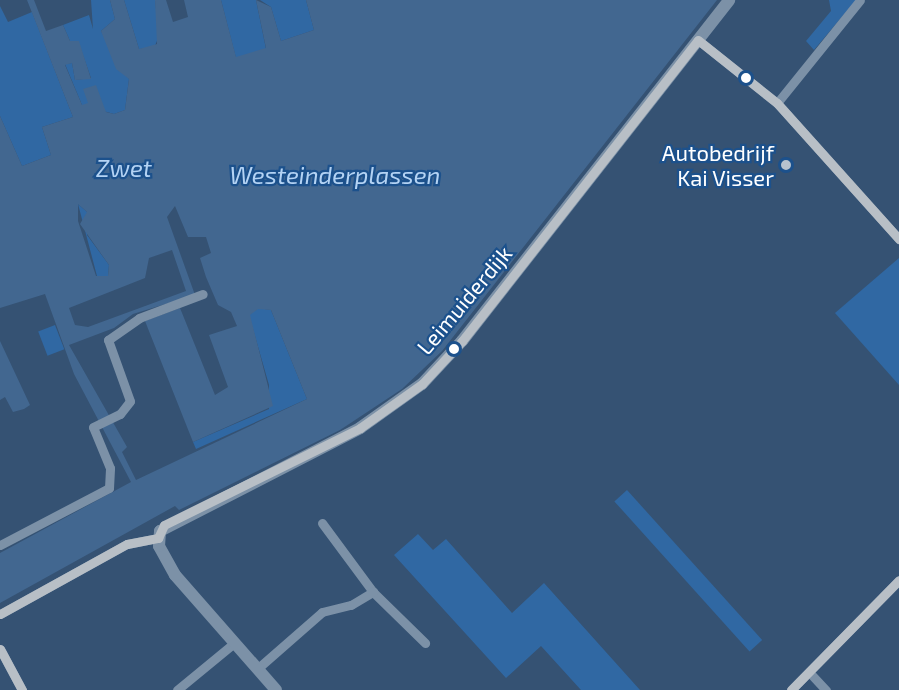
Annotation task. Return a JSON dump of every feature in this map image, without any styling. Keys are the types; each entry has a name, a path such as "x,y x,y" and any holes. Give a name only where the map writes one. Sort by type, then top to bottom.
{"street":[{"name":"Leimuiderdijk","path":"158,538 164,525 360,428 422,384 462,341 729,0"},
{"path":"777,103 860,0"},
{"path":"698,40 777,103 899,239"},
{"path":"0,545 109,488 110,468 93,427 112,418 130,401 108,340 139,318 203,294"},
{"path":"322,523 373,592 425,643"},
{"path":"0,614 127,544 158,538 175,575 276,690"},
{"path":"791,690 899,580"},
{"path":"257,669 322,612 351,605 373,592"},
{"path":"177,690 234,643"},
{"path":"0,649 22,690"},
{"path":"809,672 826,690"}],"shaded area":[{"path":"91,0 110,0 115,19 101,31 129,79 125,110 114,114 82,105 65,64 72,63 75,80 91,78 78,41 70,41 63,25 89,15 93,29"},
{"path":"124,0 155,0 159,36 154,48 139,49"},
{"path":"221,0 256,0 266,49 236,58"},
{"path":"260,0 306,0 314,30 281,41 271,7"},
{"path":"829,0 856,0 814,50 806,41 831,11"},
{"path":"0,6 8,22 32,12 73,117 42,127 51,155 22,166 0,116"},
{"path":"78,204 87,212 87,235 109,265 108,276 97,276"},
{"path":"899,258 899,385 835,313"},
{"path":"258,308 271,310 307,399 196,449 193,442 269,409 269,385 249,315"},
{"path":"55,325 64,349 48,356 38,331"},
{"path":"627,490 762,640 750,651 614,501"},
{"path":"418,534 433,550 446,539 512,613 544,583 640,690 581,690 541,646 506,678 394,555"}],"water":[{"path":"27,0 34,0 46,31 63,25 70,41 79,41 91,79 75,80 72,63 65,65 82,105 88,103 83,89 96,85 106,112 114,114 125,110 129,79 116,69 101,31 115,19 110,0 124,0 139,49 157,44 155,0 166,0 173,22 188,17 184,0 221,0 236,57 266,48 256,0 271,7 281,41 314,30 306,0 717,0 442,351 402,389 340,430 179,510 175,506 0,603 0,553 131,482 74,374 45,294 0,308 0,116 22,166 51,155 42,127 73,117","holes":["78,204 87,212 80,224 109,265 108,276 96,276 78,221","175,206 188,237 206,237 211,253 200,258 206,277 218,305 231,312 237,326 209,335 228,387 215,395 180,308 145,321 193,442 273,406 250,315 258,309 271,310 307,399 136,480 122,452 127,447 69,345 114,328 133,314 195,295 167,217","172,250 186,291 88,327 75,325 69,308 145,278 149,258"]},
{"path":"0,341 30,405 13,412 5,397 0,400"}],"transit line":[{"path":"0,614 127,544 158,538 164,525 360,428 422,384 462,341 698,40 777,103 899,239"},
{"path":"791,690 899,580"},
{"path":"0,649 22,690"}],"place":[{"name":"Autobedrijf Kai Visser","path":"786,165"}],"water label":[{"name":"Zwet","path":"124,168"},
{"name":"Westeinderplassen","path":"335,175"}]}
